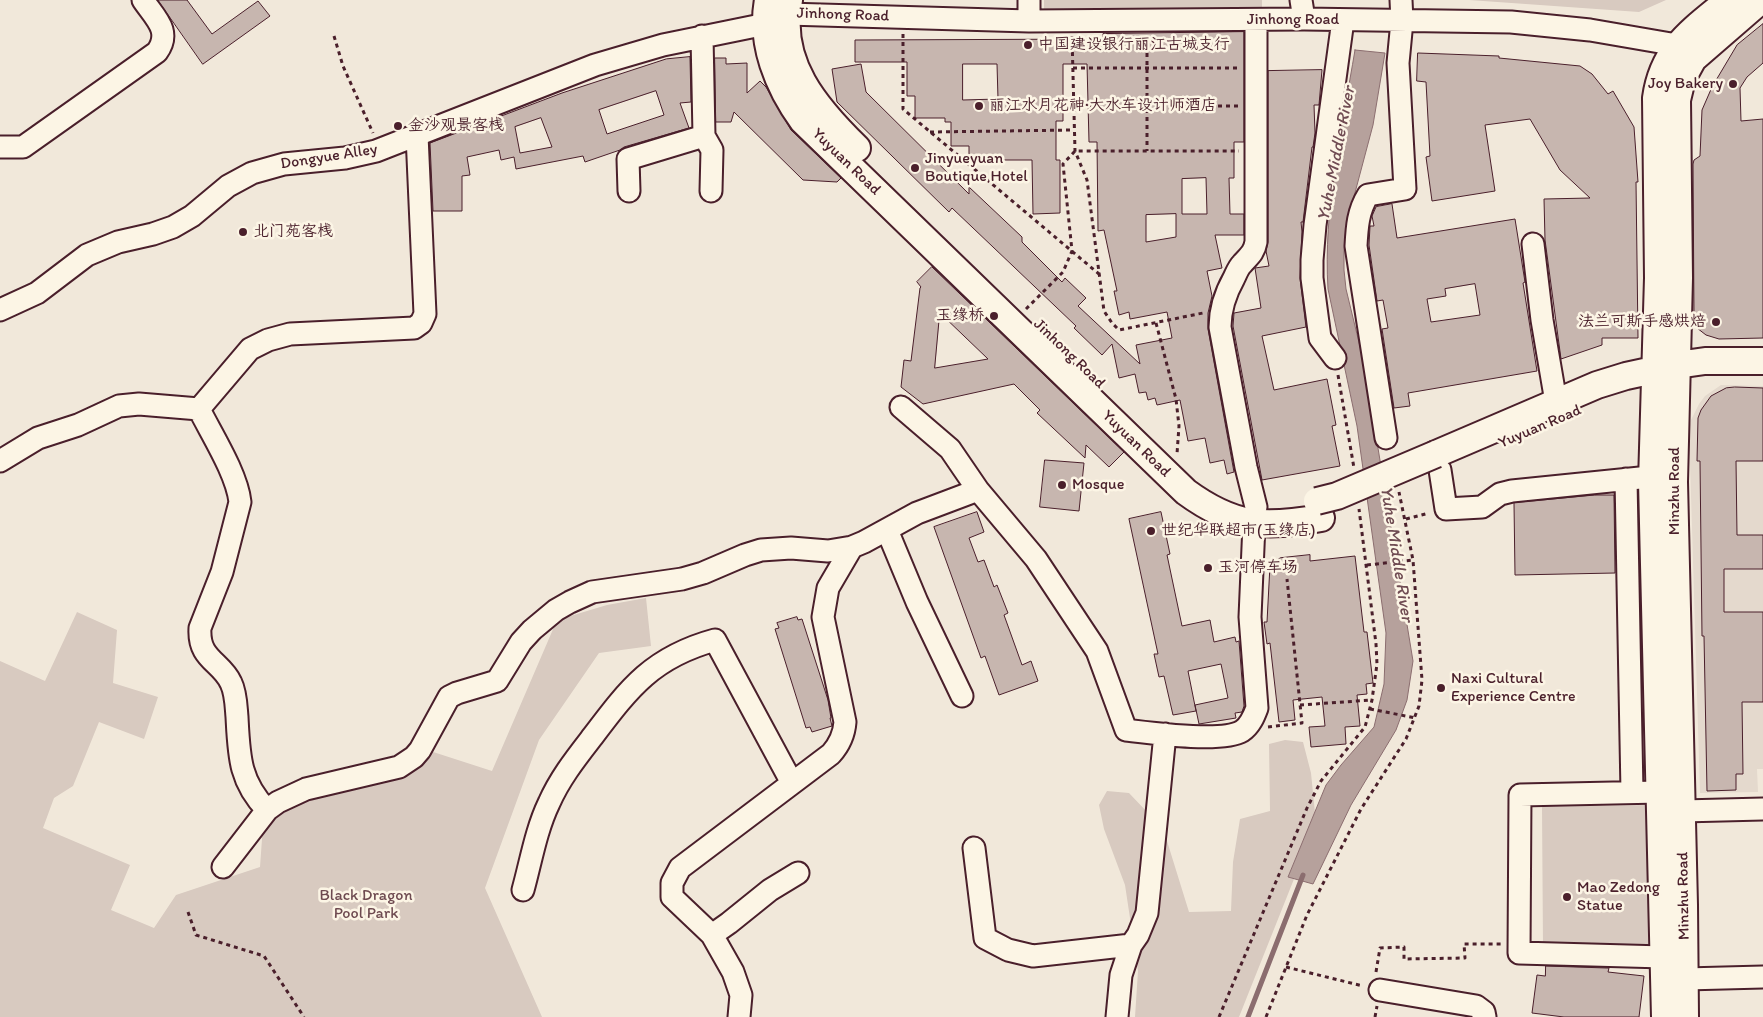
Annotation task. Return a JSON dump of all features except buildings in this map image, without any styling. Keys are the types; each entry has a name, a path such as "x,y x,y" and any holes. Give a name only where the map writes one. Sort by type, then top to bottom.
{"main road":[{"name":"Minzhu Road","path":"1685,1017 1674,482 1658,278 1656,98 1662,71 1677,45 1729,0"},
{"name":"Minzhu Road","path":"1664,1017 1652,477 1679,278 1677,100 1687,68 1693,59 1761,0"},
{"name":"Jinhong Road","path":"777,9 787,32 793,60 804,85 836,128 1197,480 1255,516 1296,506 1319,510 1337,496 1438,462 1556,402 1597,385 1666,376"},
{"name":"Yuyuan Road","path":"777,9 769,50 779,81 794,108 804,121 1186,492 1215,511 1255,516"},
{"path":"1666,376 1705,361 1763,361"},
{"path":"1666,376 1763,378"},
{"name":"Yuyuan Road","path":"1438,462 1666,376"}],"street":[{"path":"0,147 23,147 157,52 163,40 163,29 143,0"},
{"path":"1029,0 1029,21"},
{"name":"Jinhong Road","path":"777,9 902,17 1029,21 1256,20 1303,10 1346,20 1398,14"},
{"name":"Dongyue Alley","path":"0,310 37,293 87,255 118,242 173,227 192,216 228,186 252,173 284,164 345,158 380,150 595,65 663,45 702,36 777,9"},
{"path":"1386,438 1356,246 1357,227 1362,204 1368,195 1405,189 1398,63 1398,14 1551,25 1677,45"},
{"path":"901,407 950,449 978,490 1036,559 1097,651 1126,730 1217,738 1243,731 1252,721 1257,708 1250,617 1255,516 1220,327 1221,310 1228,289 1241,264 1252,255 1256,242 1256,20"},
{"path":"1335,358 1320,338 1312,278 1312,260 1314,225 1346,20"},
{"path":"702,36 704,136 712,150 711,191"},
{"path":"199,409 250,349 268,340 290,334 414,328 421,323 425,314 417,135"},
{"path":"629,191 628,159 704,136"},
{"path":"1533,244 1542,320 1556,402"},
{"path":"0,461 38,438 78,425 119,406 139,404 199,409"},
{"path":"199,409 229,469 239,493 240,502 222,572 200,628 199,637 210,660 231,682 236,699 240,761 250,786 267,810"},
{"path":"1438,462 1446,509 1482,507 1500,494 1512,490 1652,477"},
{"path":"1626,479 1632,792"},
{"path":"223,867 267,810 278,802 306,789 399,767 406,762 420,750 449,697 457,692 498,681 521,642 544,620 570,602 592,592 682,579 703,573 761,550 791,548 828,551 852,547 917,513 978,490"},
{"path":"887,530 917,602 962,696"},
{"path":"739,1017 741,995 738,984 712,935 672,897 672,883 676,872 680,868 831,754 838,746 845,722 823,617 828,588 852,547"},
{"path":"523,890 543,818 563,775 632,687 653,668 683,650 715,640 792,783"},
{"path":"1117,1017 1122,975 1131,945 1138,935 1147,913 1165,734"},
{"path":"1660,792 1520,795 1519,953 1664,957"},
{"path":"1682,811 1763,809"},
{"path":"974,848 985,938 1008,950 1033,956 1131,945"},
{"path":"712,935 730,923 770,890 798,873"},
{"path":"1685,978 1763,977"},
{"path":"1377,989 1476,1006 1484,1012 1485,1017"}],"path":[{"path":"902,17 903,110 1100,274"},
{"path":"1072,21 1075,151 1087,180 1104,312 1119,330 1221,310"},
{"path":"1147,21 1147,151"},
{"path":"334,36 343,66 380,150"},
{"path":"1073,68 1256,68"},
{"path":"1074,106 1256,106"},
{"path":"930,132 1074,130"},
{"path":"1024,311 1062,272 1072,251 1063,164 1075,151 1257,151"},
{"path":"1156,323 1176,399 1179,426 1176,459"},
{"path":"1335,358 1355,477"},
{"path":"1266,1017 1307,915 1357,818 1406,739 1416,718 1419,706 1422,680 1413,560 1397,483"},
{"path":"1219,1017 1307,808 1321,781 1364,728 1372,709 1376,644 1369,565 1359,506"},
{"path":"1406,520 1446,509"},
{"path":"1369,565 1413,560"},
{"path":"1247,726 1259,728 1302,723 1287,579"},
{"path":"1300,705 1372,700"},
{"path":"1372,709 1416,718"},
{"path":"188,912 196,935 264,956 304,1017"},
{"path":"1286,966 1377,989 1380,948 1404,947 1404,959 1465,958 1464,944 1519,944"}],"shaded area":[{"path":"1721,385 1763,386 1763,769 1757,769 1758,792 1700,793 1689,429 1699,404 1705,396"}],"green space":[{"path":"1044,0 1262,0 1262,10 1044,11"},
{"path":"1469,0 1666,0 1639,12"},
{"name":"Black Dragon Pool Park","path":"646,598 651,646 599,653 539,740 485,888 542,1017 0,1017 0,661 45,681 77,612 117,630 113,683 158,697 144,739 99,722 73,786 54,798 43,828 130,865 111,910 154,928 176,895 260,867 263,825 286,803 427,750 492,771 557,620 607,605"},
{"path":"1285,740 1303,742 1311,773 1315,813 1288,877 1294,879 1239,1017 1135,1017 1138,971 1125,885 1104,829 1099,805 1107,791 1129,793 1149,814 1167,841 1189,912 1231,911 1233,862 1240,819 1270,811 1269,744"},
{"path":"1648,805 1649,947 1543,948 1542,807"}],"water":[{"path":"1355,50 1385,53 1373,125 1348,219 1344,270 1346,289 1364,363 1413,661 1407,700 1396,730 1351,805 1313,884 1288,877 1326,785 1374,727 1384,684 1386,633 1357,426 1328,289 1328,229 1331,199 1339,139"}],"waterway":[{"name":"Yuhe Middle River","path":"1248,1017 1303,875"}],"place":[{"name":"中国建设银行丽江古城支行","path":"1028,45"},
{"name":"Joy Bakery","path":"1733,84"},
{"name":"丽江水月花神·大水车设计师酒店","path":"979,106"},
{"name":"金沙观景客栈","path":"398,126"},
{"name":"Jinyueyuan Boutique Hotel","path":"915,168"},
{"name":"北门苑客栈","path":"243,232"},
{"name":"玉缘桥","path":"994,316"},
{"name":"法兰可斯手感烘焙","path":"1716,322"},
{"name":"Mosque","path":"1062,485"},
{"name":"世纪华联超市(玉缘店)","path":"1151,531"},
{"name":"玉河停车场","path":"1208,568"},
{"name":"Naxi Cultural Experience Centre","path":"1441,688"},
{"name":"Mao Zedong Statue","path":"1567,897"}]}
